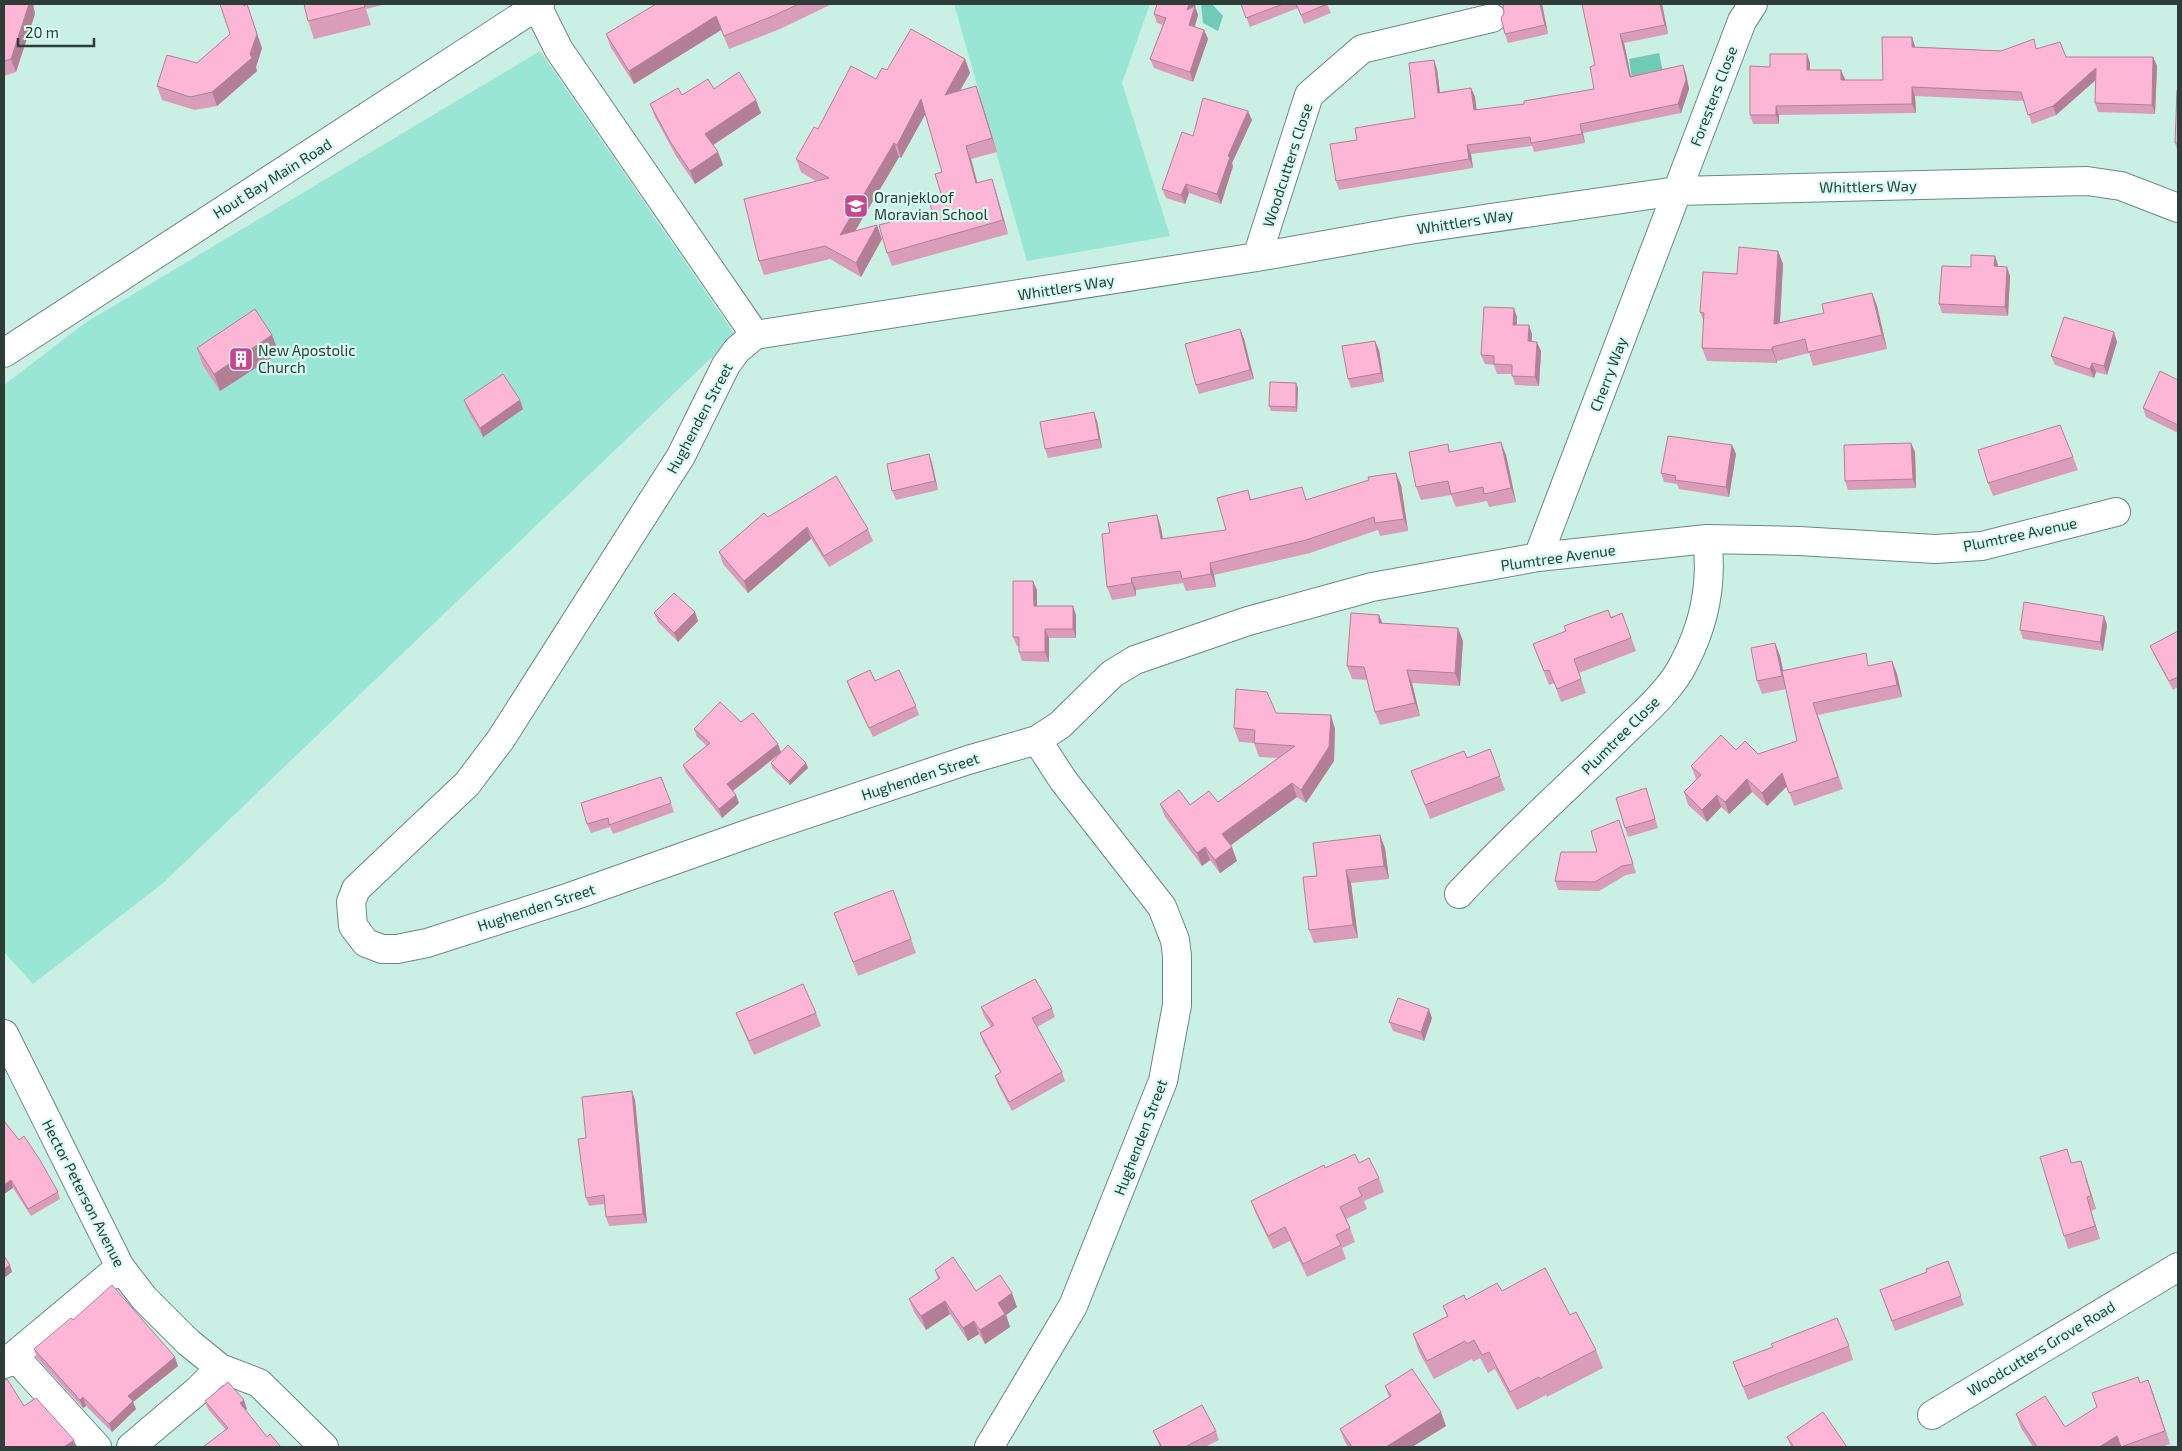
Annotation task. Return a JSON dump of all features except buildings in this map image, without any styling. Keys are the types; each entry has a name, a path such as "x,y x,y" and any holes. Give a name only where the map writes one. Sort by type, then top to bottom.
{"street":[{"name":"Foresters Close","path":"1677,191 1742,21 1753,4"},
{"path":"538,5 559,50 754,336"},
{"name":"Hout Bay Main Road","path":"4,352 538,5"},
{"name":"Woodcutters Close","path":"1257,257 1309,95 1362,49 1492,18"},
{"name":"Whittlers Way","path":"754,336 1257,257 1419,228 1677,191 2087,182 2121,186 2178,208"},
{"name":"Cherry Way","path":"1538,557 1677,191"},
{"name":"Hughenden Street","path":"754,336 737,350 726,365 681,456 501,739 467,784 356,889 351,902 353,926 359,935 374,947 382,949 397,949 427,943 570,897 968,760 1037,740 1063,780 1162,907 1175,940 1177,956 1177,1005 1163,1081 1073,1306 989,1447"},
{"name":"Plumtree Avenue","path":"1037,740 1060,725 1112,674 1135,660 1248,621 1372,587 1538,557 1707,539 1956,548 1982,546 2116,512"},
{"name":"Plumtree Close","path":"1459,894 1494,857 1627,729 1658,697 1684,665 1698,632 1711,574 1707,539"},
{"name":"Hector Peterson Avenue","path":"4,1034 120,1267 167,1322 220,1368 259,1383 324,1447"},
{"path":"97,1447 9,1360 120,1267"},
{"name":"Woodcutters Grove Road","path":"1932,1415 2150,1282 2178,1267"},
{"path":"131,1447 197,1391 220,1368"}],"shaded area":[{"path":"954,4 1150,4 1122,83 1170,236 1027,261"},
{"path":"1201,4 1212,4 1223,16 1218,31 1203,23"},
{"path":"540,51 735,335 163,883 33,984 4,952 4,385 85,323"},
{"path":"1659,53 1663,72 1632,78 1629,59"}],"place":[{"name":"Oranjekloof Moravian School","path":"856,206"},
{"name":"New Apostolic Church","path":"241,359"}]}
